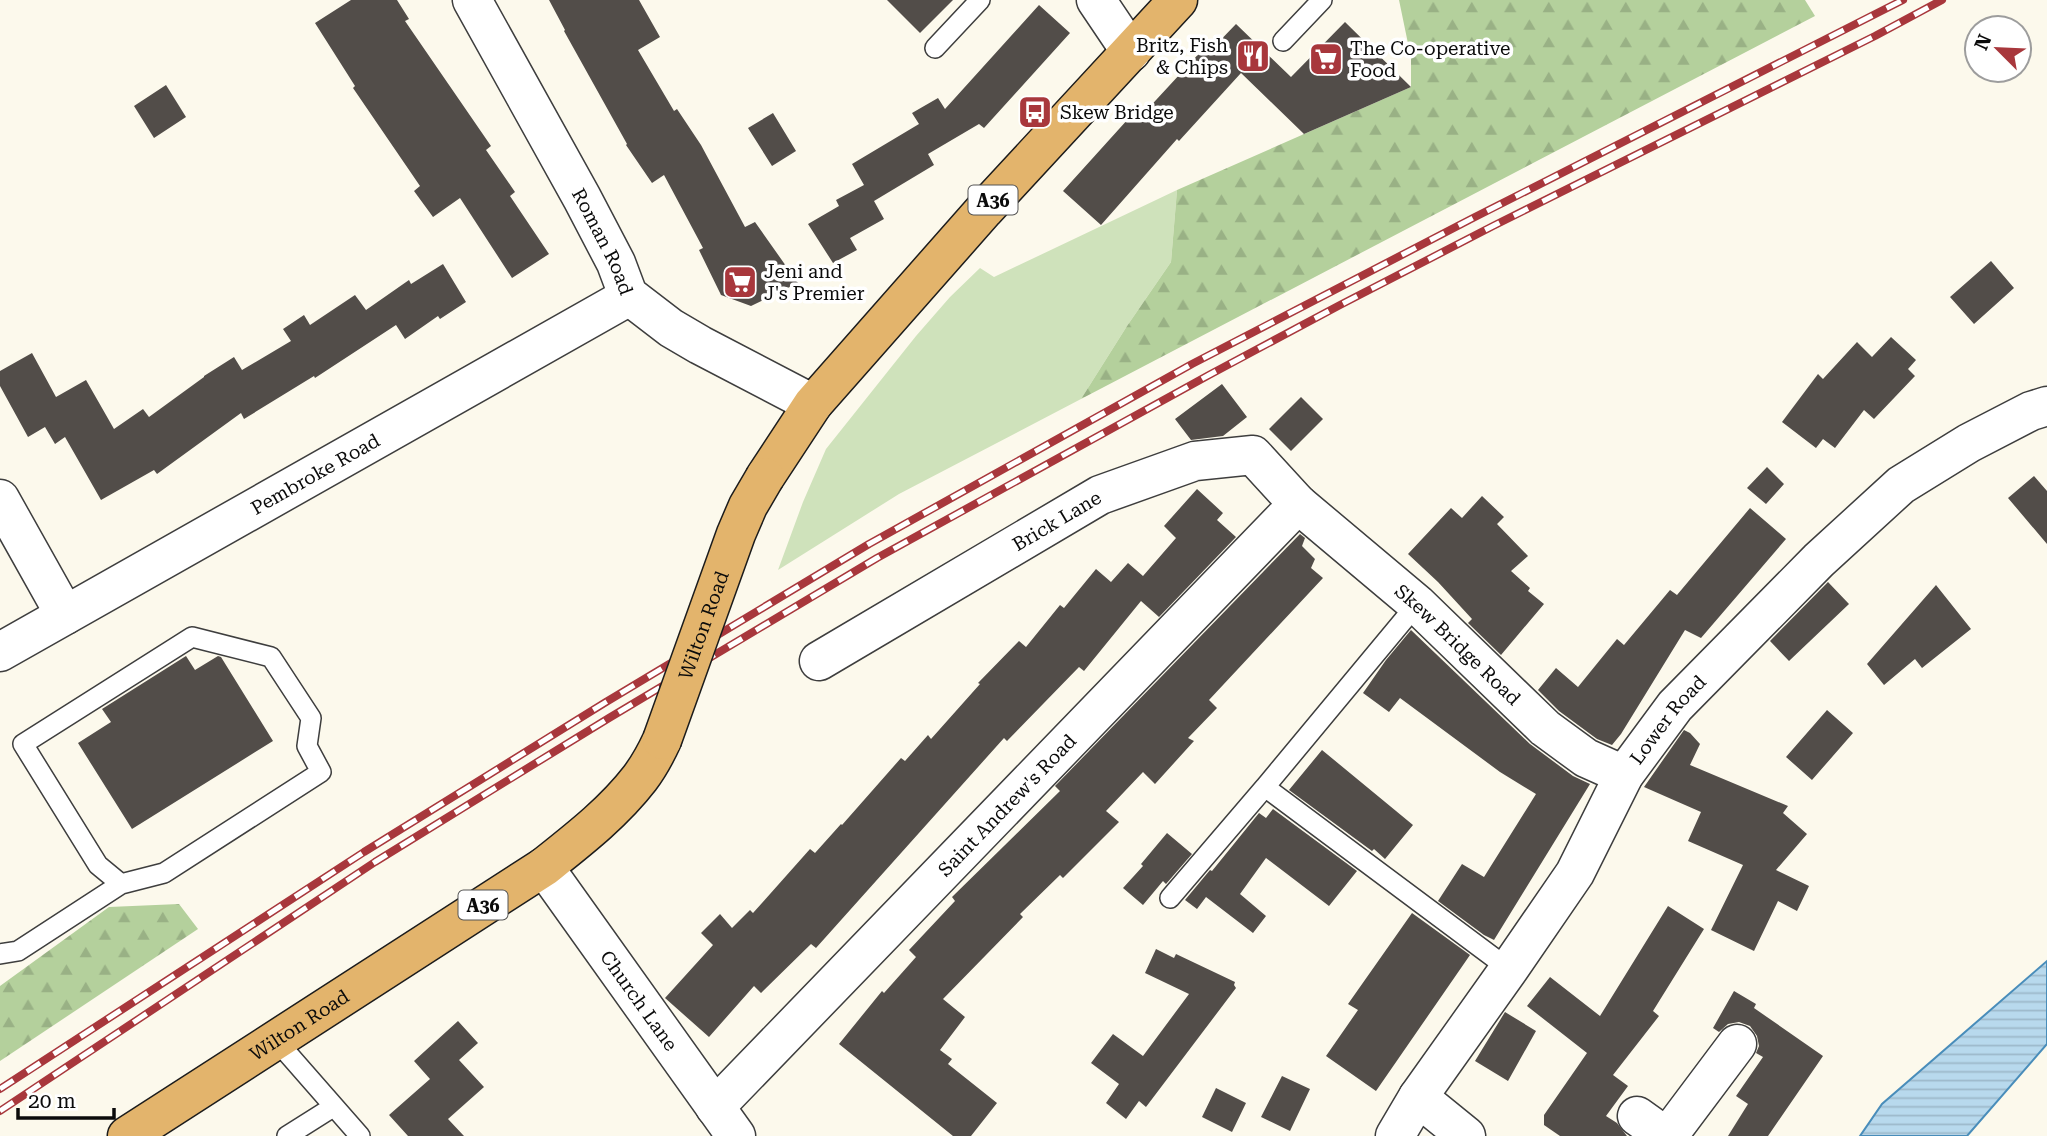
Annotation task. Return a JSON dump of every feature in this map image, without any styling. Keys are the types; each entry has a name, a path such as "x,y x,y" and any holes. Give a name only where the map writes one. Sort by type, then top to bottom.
{"highway":[{"name":"Wilton Road","path":"127,1136 544,867 593,828 624,796 641,777 662,740 748,506 813,404 984,210 1178,0"}],"street":[{"name":"Roman Road","path":"472,0 588,209 616,263 628,295 690,340 813,404"},
{"path":"1096,0 1131,52"},
{"name":"Pembroke Road","path":"0,652 620,302 628,295"},
{"name":"Lower Road","path":"1395,1136 1418,1097 1575,873 1624,775 1675,706 1819,560 1900,485 1969,443 2031,411 2047,406"},
{"name":"Brick Lane","path":"819,661 1100,495 1195,461 1253,455 1298,505"},
{"path":"0,499 65,615"},
{"name":"Skew Bridge Road","path":"1298,505 1417,604 1545,728 1586,758 1624,775"},
{"name":"Saint Andrew's Road","path":"726,1121 1298,505"},
{"name":"Church Lane","path":"544,867 726,1121"},
{"path":"1656,1129 1738,1044"},
{"path":"1418,1097 1466,1136"}],"lane":[{"path":"935,48 980,0"},
{"path":"1283,41 1322,0"},
{"path":"1170,898 1417,604"},
{"path":"0,954 18,951 121,884 164,873 321,772 307,746 311,718 271,657 191,637 23,744 98,865 121,884"},
{"path":"1265,787 1509,969"},
{"path":"275,1039 360,1136"},
{"path":"287,1136 333,1107"}],"green space":[{"path":"1399,0 1805,0 1815,16 1081,399 1171,262 1177,190 1411,87 1411,58"},
{"path":"1177,190 1171,262 1081,399 899,494 778,570 826,449 916,336 980,268 994,277"},
{"path":"179,904 198,929 0,1061 0,986 109,907"}],"water":[{"path":"2047,961 2047,1044 1967,1136 1860,1136 1882,1104"}],"building":[{"path":"351,0 397,0 409,19 405,21 491,146 486,150 515,192 510,196 549,254 512,278 460,198 433,217 414,191 420,186 353,88 355,86 315,23"},
{"path":"549,0 639,0 660,37 638,50 674,111 677,109 701,145 745,227 755,222 798,283 751,306 721,295 699,250 703,248 664,175 652,183 626,145"},
{"path":"887,0 953,0 920,33"},
{"path":"1039,5 1070,33 984,128 979,124 928,154 934,165 874,201 884,219 850,238 857,250 833,263 808,224 839,206 836,200 864,185 852,164 919,124 912,113 938,98 945,109"},
{"path":"1345,22 1411,87 1304,134 1241,73 1179,141 1177,139 1101,225 1063,191 1138,108 1144,113 1205,47 1210,51 1236,24 1291,77"},
{"path":"166,85 186,117 154,138 134,106"},
{"path":"773,113 796,151 772,166 748,128"},
{"path":"1991,261 2014,288 1974,324 1950,297"},
{"path":"443,264 466,302 440,319 438,316 405,339 396,325 315,378 314,376 244,419 241,413 157,474 154,470 101,500 65,437 55,444 45,427 28,437 0,386 0,371 32,353 56,397 86,380 114,429 143,409 149,417 234,357 242,370 291,341 283,329 304,315 310,325 355,295 366,310 409,280 411,284"},
{"path":"1891,337 1916,360 1908,369 1915,376 1874,419 1864,410 1835,448 1823,439 1816,448 1782,422 1818,374 1823,379 1857,342 1872,357"},
{"path":"1222,384 1247,417 1223,436 1191,440 1175,419"},
{"path":"1301,397 1323,419 1291,451 1269,429"},
{"path":"1767,467 1784,484 1766,504 1747,488"},
{"path":"2034,476 2047,491 2047,544 2008,498"},
{"path":"1197,489 1223,513 1217,520 1236,537 1159,617 1141,601 1084,671 1079,667 1007,741 1004,738 816,948 811,944 761,993 754,986 709,1037 665,998 713,945 701,933 720,914 732,928 750,910 753,913 810,849 815,853 842,825 901,758 905,761 928,735 931,739 980,684 978,683 1019,641 1026,647 1060,605 1064,608 1096,569 1111,582 1128,563 1143,576 1176,538 1164,526"},
{"path":"1482,496 1504,517 1497,524 1528,556 1511,571 1530,588 1528,591 1544,604 1501,655 1468,623 1472,619 1438,582 1408,554 1451,508 1462,518"},
{"path":"1750,508 1786,539 1701,638 1685,630 1612,745 1597,739 1559,711 1538,690 1556,668 1578,687 1617,639 1624,645 1670,590 1677,595"},
{"path":"1300,534 1305,538 1302,546 1315,559 1311,568 1323,578 1209,700 1217,708 1188,738 1194,741 1155,784 1143,772 1106,811 1119,822 1063,878 1060,875 1020,914 1023,917 943,999 965,1017 940,1050 952,1059 948,1064 997,1103 971,1136 953,1136 839,1044 882,991 884,993 916,957 909,950 955,901 952,897 1060,791 1055,786"},
{"path":"1828,582 1849,604 1789,661 1770,641"},
{"path":"1936,585 1971,629 1922,668 1915,659 1884,685 1867,664"},
{"path":"1411,630 1530,744 1573,776 1590,784 1494,940 1438,901 1462,864 1484,877 1536,794 1500,772 1400,698 1389,712 1363,693"},
{"path":"186,656 195,670 218,656 221,657 273,741 132,829 78,743 111,722 102,709"},
{"path":"1827,710 1853,733 1812,780 1786,757"},
{"path":"1684,730 1700,744 1690,765 1788,806 1783,813 1807,834 1776,870 1809,886 1797,911 1778,901 1754,951 1711,930 1743,865 1688,841 1701,812 1644,787"},
{"path":"1322,750 1413,825 1385,859 1289,790"},
{"path":"1273,809 1357,871 1329,906 1266,858 1240,894 1266,916 1253,933 1206,897 1197,909 1185,900 1259,813 1266,818"},
{"path":"1167,833 1192,854 1166,884 1163,881 1143,905 1123,888"},
{"path":"1668,906 1704,929 1653,1011 1659,1016 1613,1075 1628,1086 1606,1116 1617,1123 1627,1136 1560,1136 1544,1125 1544,1115 1587,1053 1527,1006 1550,977 1600,1016"},
{"path":"1412,913 1470,955 1376,1091 1326,1056 1358,1010 1348,1004"},
{"path":"1156,949 1174,958 1176,954 1235,982 1236,988 1146,1107 1139,1101 1126,1119 1106,1103 1119,1084 1091,1063 1113,1034 1143,1056 1189,994 1145,973"},
{"path":"1734,991 1756,1004 1754,1008 1823,1056 1768,1136 1728,1136 1748,1104 1736,1096 1763,1057 1756,1053 1759,1046 1757,1036 1750,1026 1739,1022 1728,1024 1719,1032 1713,1028"},
{"path":"1505,1012 1536,1031 1508,1081 1475,1061"},
{"path":"458,1021 478,1043 459,1060 484,1087 448,1119 464,1136 408,1136 389,1115 430,1079 414,1061"},
{"path":"1282,1076 1310,1089 1290,1131 1261,1117"},
{"path":"1216,1088 1246,1103 1232,1132 1202,1117"}],"railway":[{"path":"0,1089 364,852 869,544 1192,364 1903,0"},
{"path":"0,1111 375,862 877,558 1340,305 1942,0"}],"place":[{"name":"Britz, Fish & Chips","path":"1253,56"},
{"name":"The Co-operative Food","path":"1326,59"},
{"name":"Skew Bridge","path":"1035,112"},
{"name":"Jeni and J's Premier","path":"740,282"}]}
